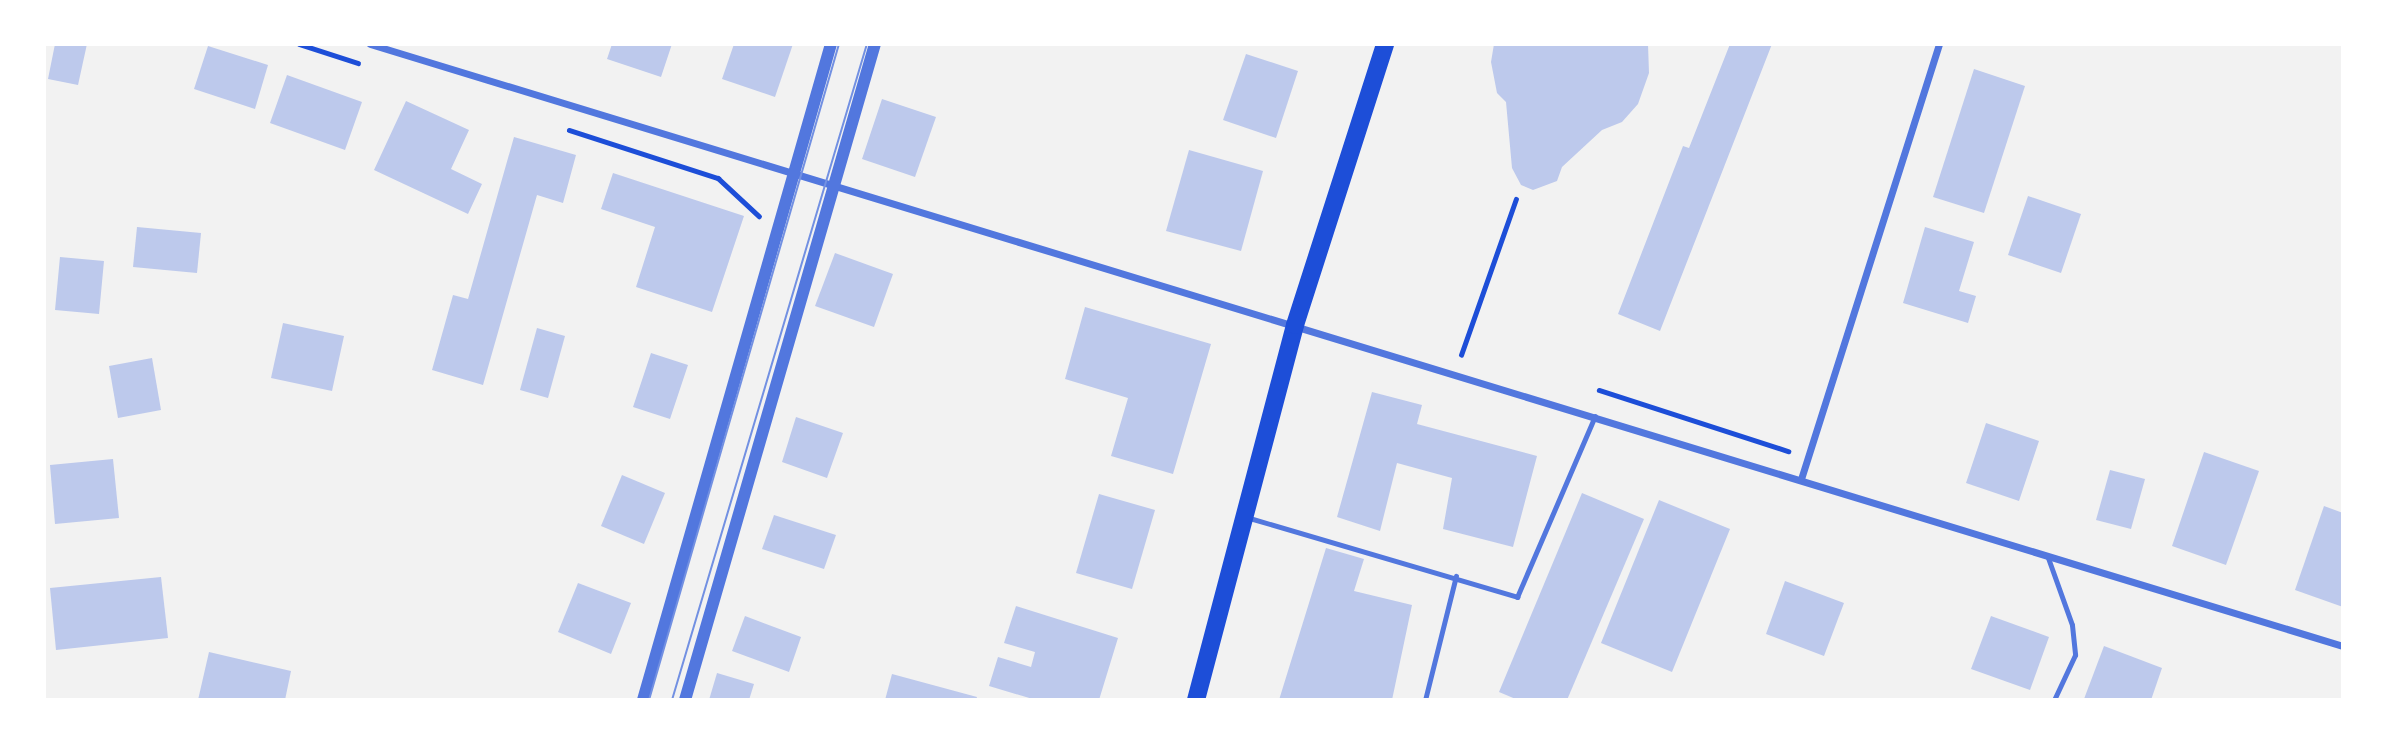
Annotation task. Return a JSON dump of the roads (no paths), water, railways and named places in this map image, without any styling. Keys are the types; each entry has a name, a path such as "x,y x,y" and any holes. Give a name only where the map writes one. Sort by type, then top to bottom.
{"main road":[{"path":"1196,700 1296,324 1385,44"}],"street":[{"path":"370,44 1296,324 2343,646"},
{"path":"643,700 831,44"},
{"path":"685,700 875,44"},
{"path":"1801,479 1939,44"}],"lane":[{"path":"1246,517 1456,576 1517,597 1595,416"},
{"path":"2046,555 2072,625 2075,655 2054,700"},
{"path":"1425,700 1456,576"}],"tram line":[{"path":"649,700 839,44"},
{"path":"672,700 867,44"}]}
